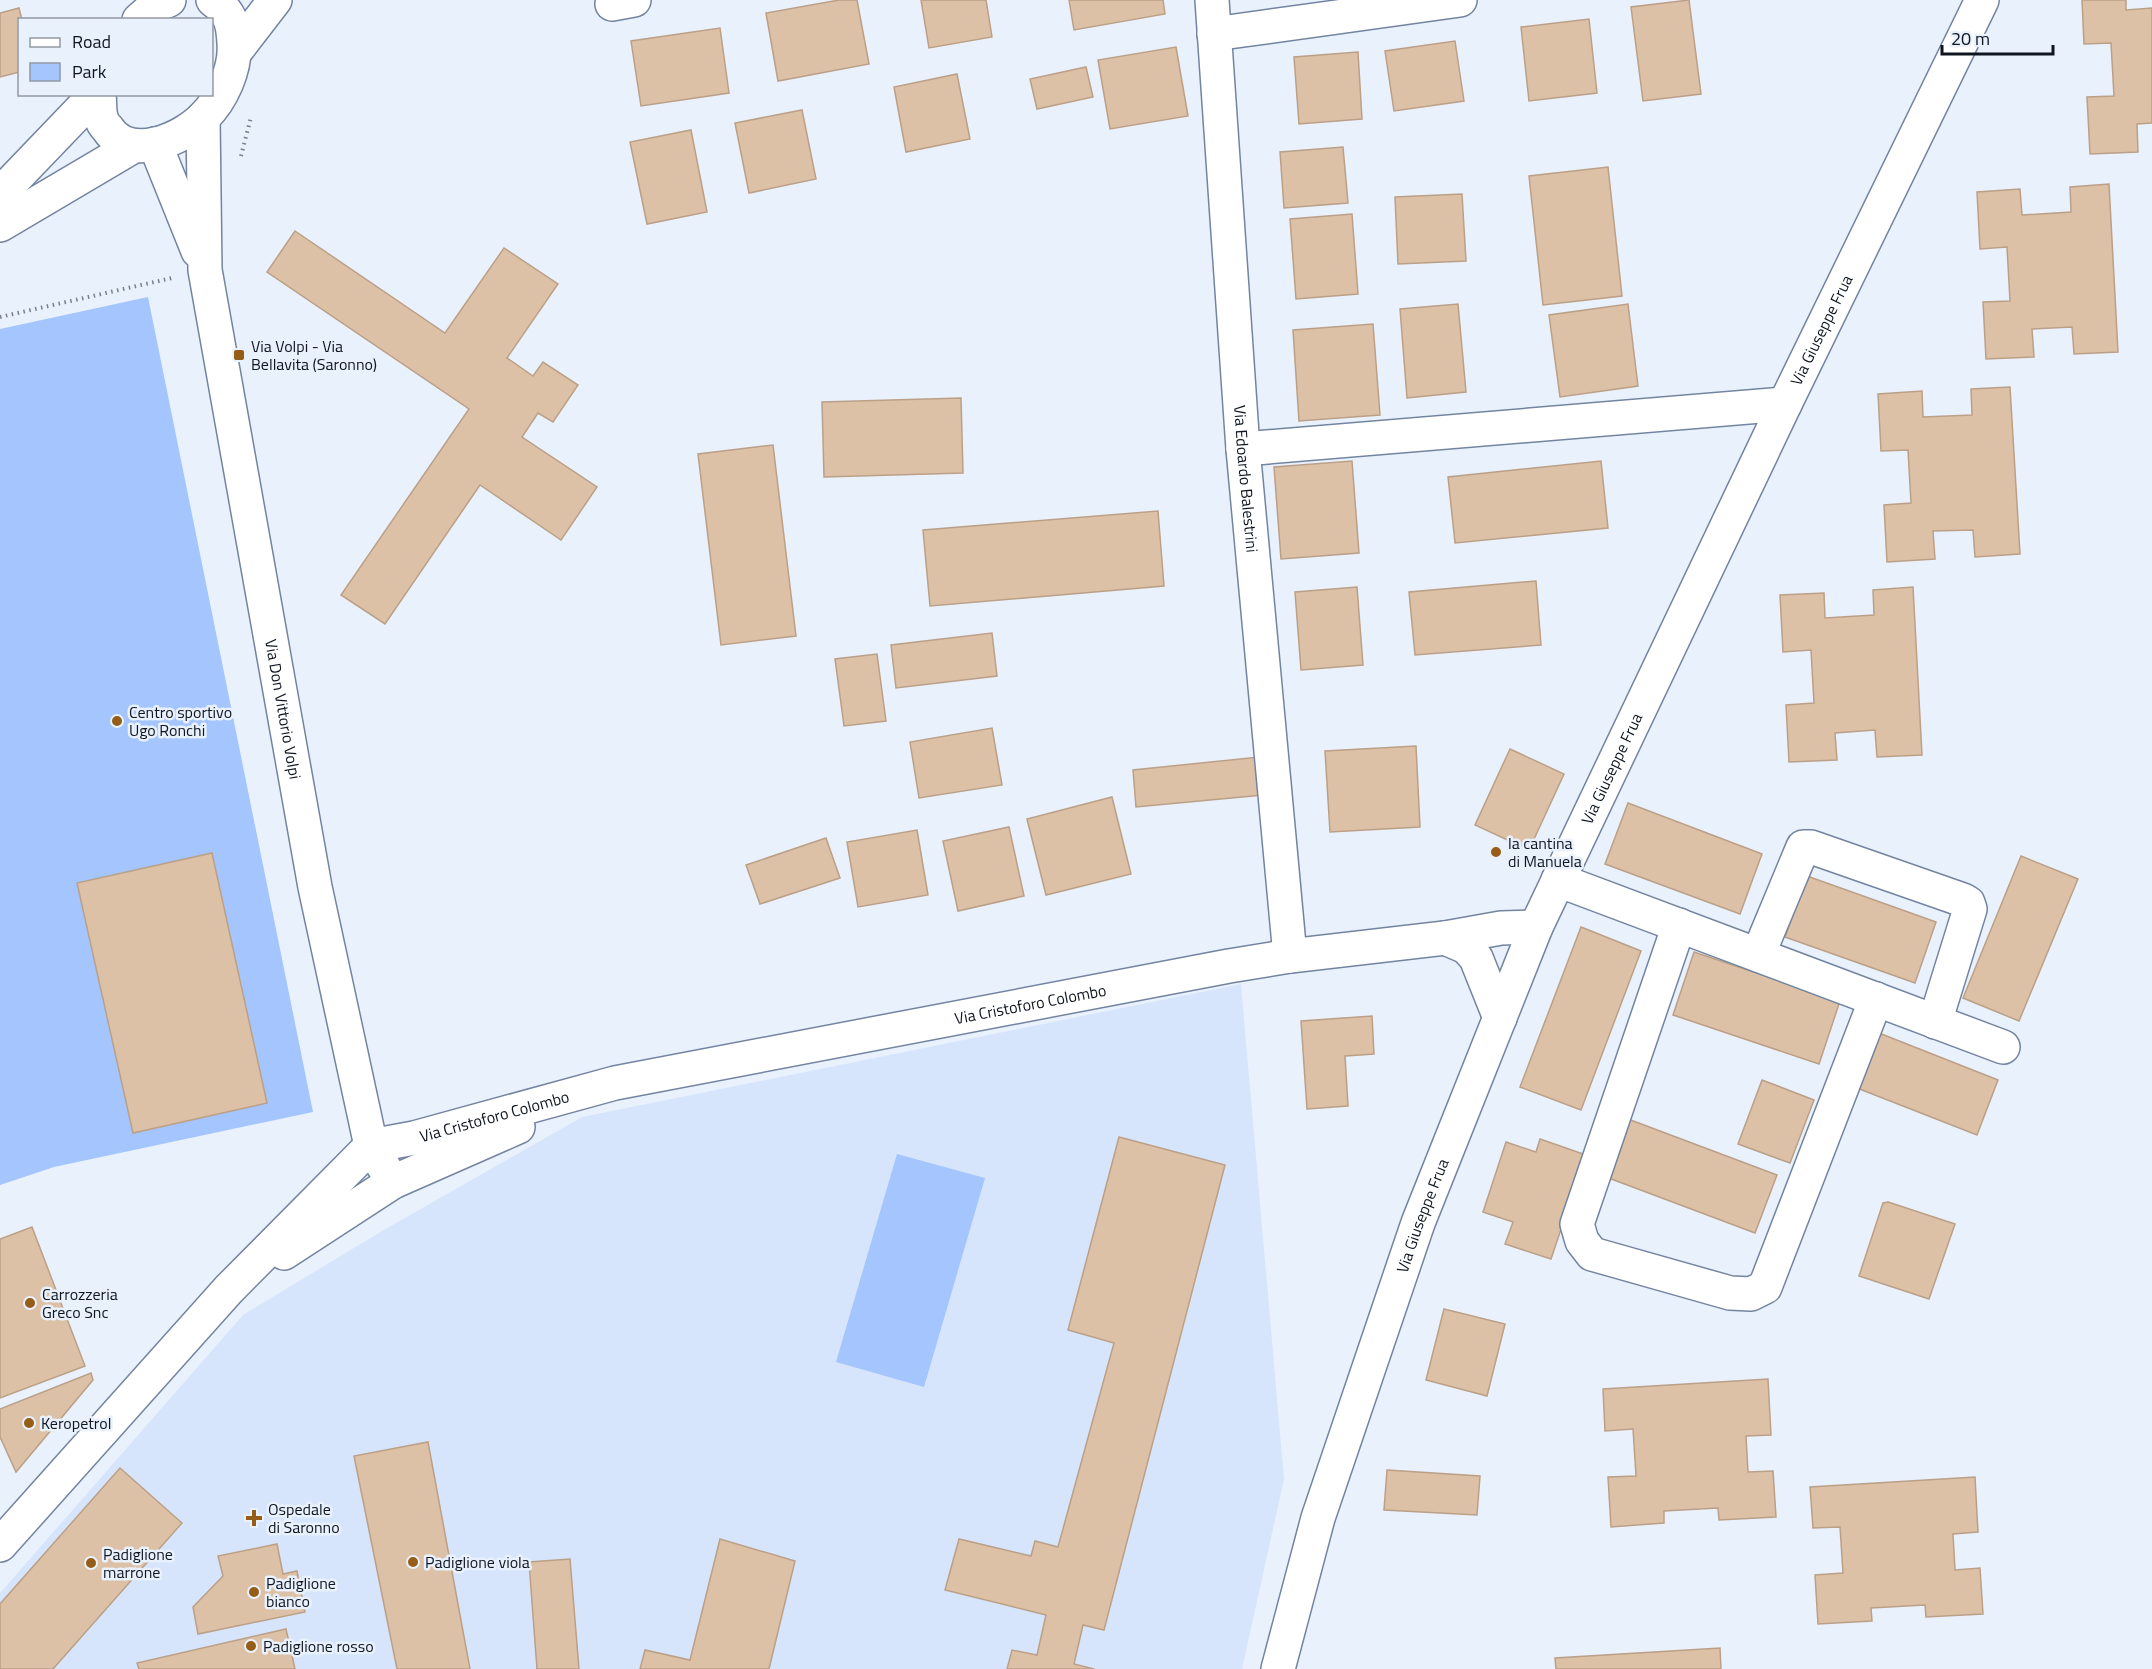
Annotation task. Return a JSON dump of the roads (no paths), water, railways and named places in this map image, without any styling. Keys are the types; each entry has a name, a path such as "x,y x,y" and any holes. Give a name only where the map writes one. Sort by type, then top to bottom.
{"street":[{"path":"134,0 134,18"},
{"path":"141,18 155,6 169,0"},
{"path":"0,225 144,146 179,136 203,118 218,98 229,76 235,52 233,29 225,8 213,0"},
{"path":"235,52 275,0"},
{"name":"Via Edoardo Balestrini","path":"1212,0 1243,449 1290,956"},
{"path":"1214,34 1460,0"},
{"name":"Via Giuseppe Frua","path":"1278,1669 1318,1518 1410,1246 1536,927 1785,404 1982,0"},
{"path":"0,194 96,96"},
{"path":"98,96 101,119 112,136 144,146"},
{"name":"Via Don Vittorio Volpi","path":"203,118 205,270 315,887 371,1146"},
{"name":"Via Don Vittorio Volpi","path":"144,146 205,270"},
{"path":"1243,449 1785,404"},
{"path":"1758,955 1803,847 1811,847 1964,900 1970,909 1935,1022"},
{"path":"1558,880 2003,1047"},
{"path":"1679,925 1577,1224 1582,1241 1592,1254 1730,1293 1751,1294 1765,1287 1876,999"},
{"name":"Via Cristoforo Colombo","path":"0,1545 229,1289 371,1146 414,1138 615,1083 1290,956 1445,938 1501,928 1536,927"},
{"path":"1445,938 1466,947 1476,958 1500,1018"},
{"name":"Via Cristoforo Colombo","path":"229,1289 393,1182 615,1083"},
{"path":"371,1146 393,1182"}],"place":[{"name":"Via Volpi - Via Bellavita (Saronno)","path":"239,355"},
{"name":"Centro sportivo Ugo Ronchi","path":"117,721"},
{"name":"la cantina di Manuela","path":"1496,852"},
{"name":"Carrozzeria Greco Snc","path":"30,1303"},
{"name":"Keropetrol","path":"29,1423"},
{"name":"Ospedale di Saronno","path":"254,1518"},
{"name":"Padiglione viola","path":"413,1562"},
{"name":"Padiglione marrone","path":"91,1563"},
{"name":"Padiglione bianco","path":"254,1592"},
{"name":"Padiglione rosso","path":"251,1646"}]}
